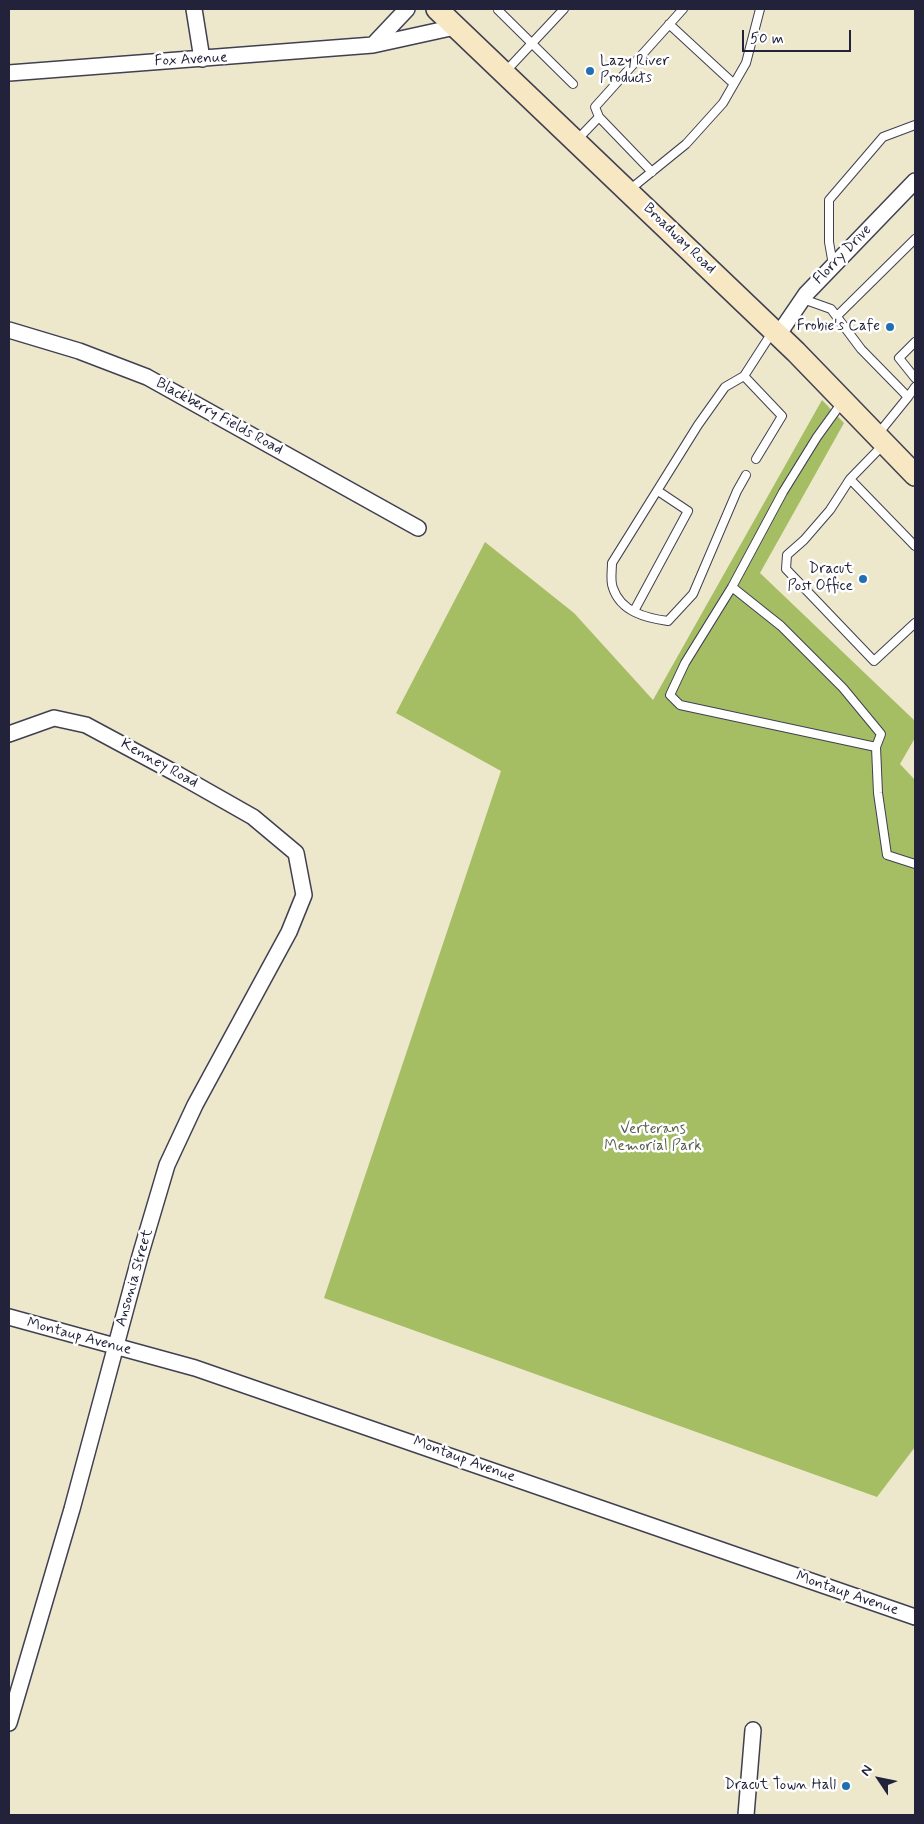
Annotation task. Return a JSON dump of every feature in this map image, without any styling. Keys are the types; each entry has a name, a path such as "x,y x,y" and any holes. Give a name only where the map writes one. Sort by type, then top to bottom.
{"main road":[{"name":"Broadway Road","path":"438,9 776,333 915,475"}],"street":[{"path":"194,9 202,59"},
{"path":"373,45 407,9"},
{"name":"Fox Avenue","path":"9,73 373,45 455,26"},
{"name":"Florry Drive","path":"776,333 803,299 834,265 915,182"},
{"name":"Blackberry Fields Road","path":"9,330 79,350 146,377 418,528"},
{"name":"Kenney Road","path":"9,734 54,718 86,725 253,816 296,853"},
{"name":"Ansonia Street","path":"9,1723 72,1509 167,1165 195,1105 289,932 304,895 296,853"},
{"name":"Montaup Avenue","path":"9,1317 195,1368 915,1617"},
{"path":"746,1815 753,1730"}],"lane":[{"path":"504,73 564,9"},
{"path":"652,172 599,117 595,107 683,9"},
{"path":"628,191 686,144 723,103 746,63 760,9"},
{"path":"498,10 574,84"},
{"path":"669,24 734,84"},
{"path":"576,141 599,117"},
{"path":"834,265 828,242 828,200 883,137 915,125"},
{"path":"837,316 915,239"},
{"path":"803,299 831,309 861,349 908,397"},
{"path":"746,476 737,491 693,594 668,621 644,617 625,606 612,587 612,564 674,462 725,388 744,376 776,333"},
{"path":"915,342 898,358 915,378"},
{"path":"744,376 782,416 756,459"},
{"path":"915,388 830,510 804,540 787,555 786,569 874,661 915,623"},
{"path":"843,401 817,437 783,492 732,587 685,663 670,695 680,705 876,747"},
{"path":"850,479 915,546"},
{"path":"634,611 688,511 658,491"},
{"path":"732,587 781,626 843,688 881,734 876,747 878,793 887,855 915,864"}],"green space":[{"name":"Verterans Memorial Park","path":"822,400 844,423 760,573 915,721 915,738 900,764 915,780 915,1447 877,1497 324,1298 501,771 396,713 485,542 574,613 653,700"}],"place":[{"name":"Lazy River Products","path":"590,71"},
{"name":"Frobie's Cafe","path":"890,327"},
{"name":"Dracut Post Office","path":"863,579"},
{"name":"Dracut Town Hall","path":"846,1786"}]}
